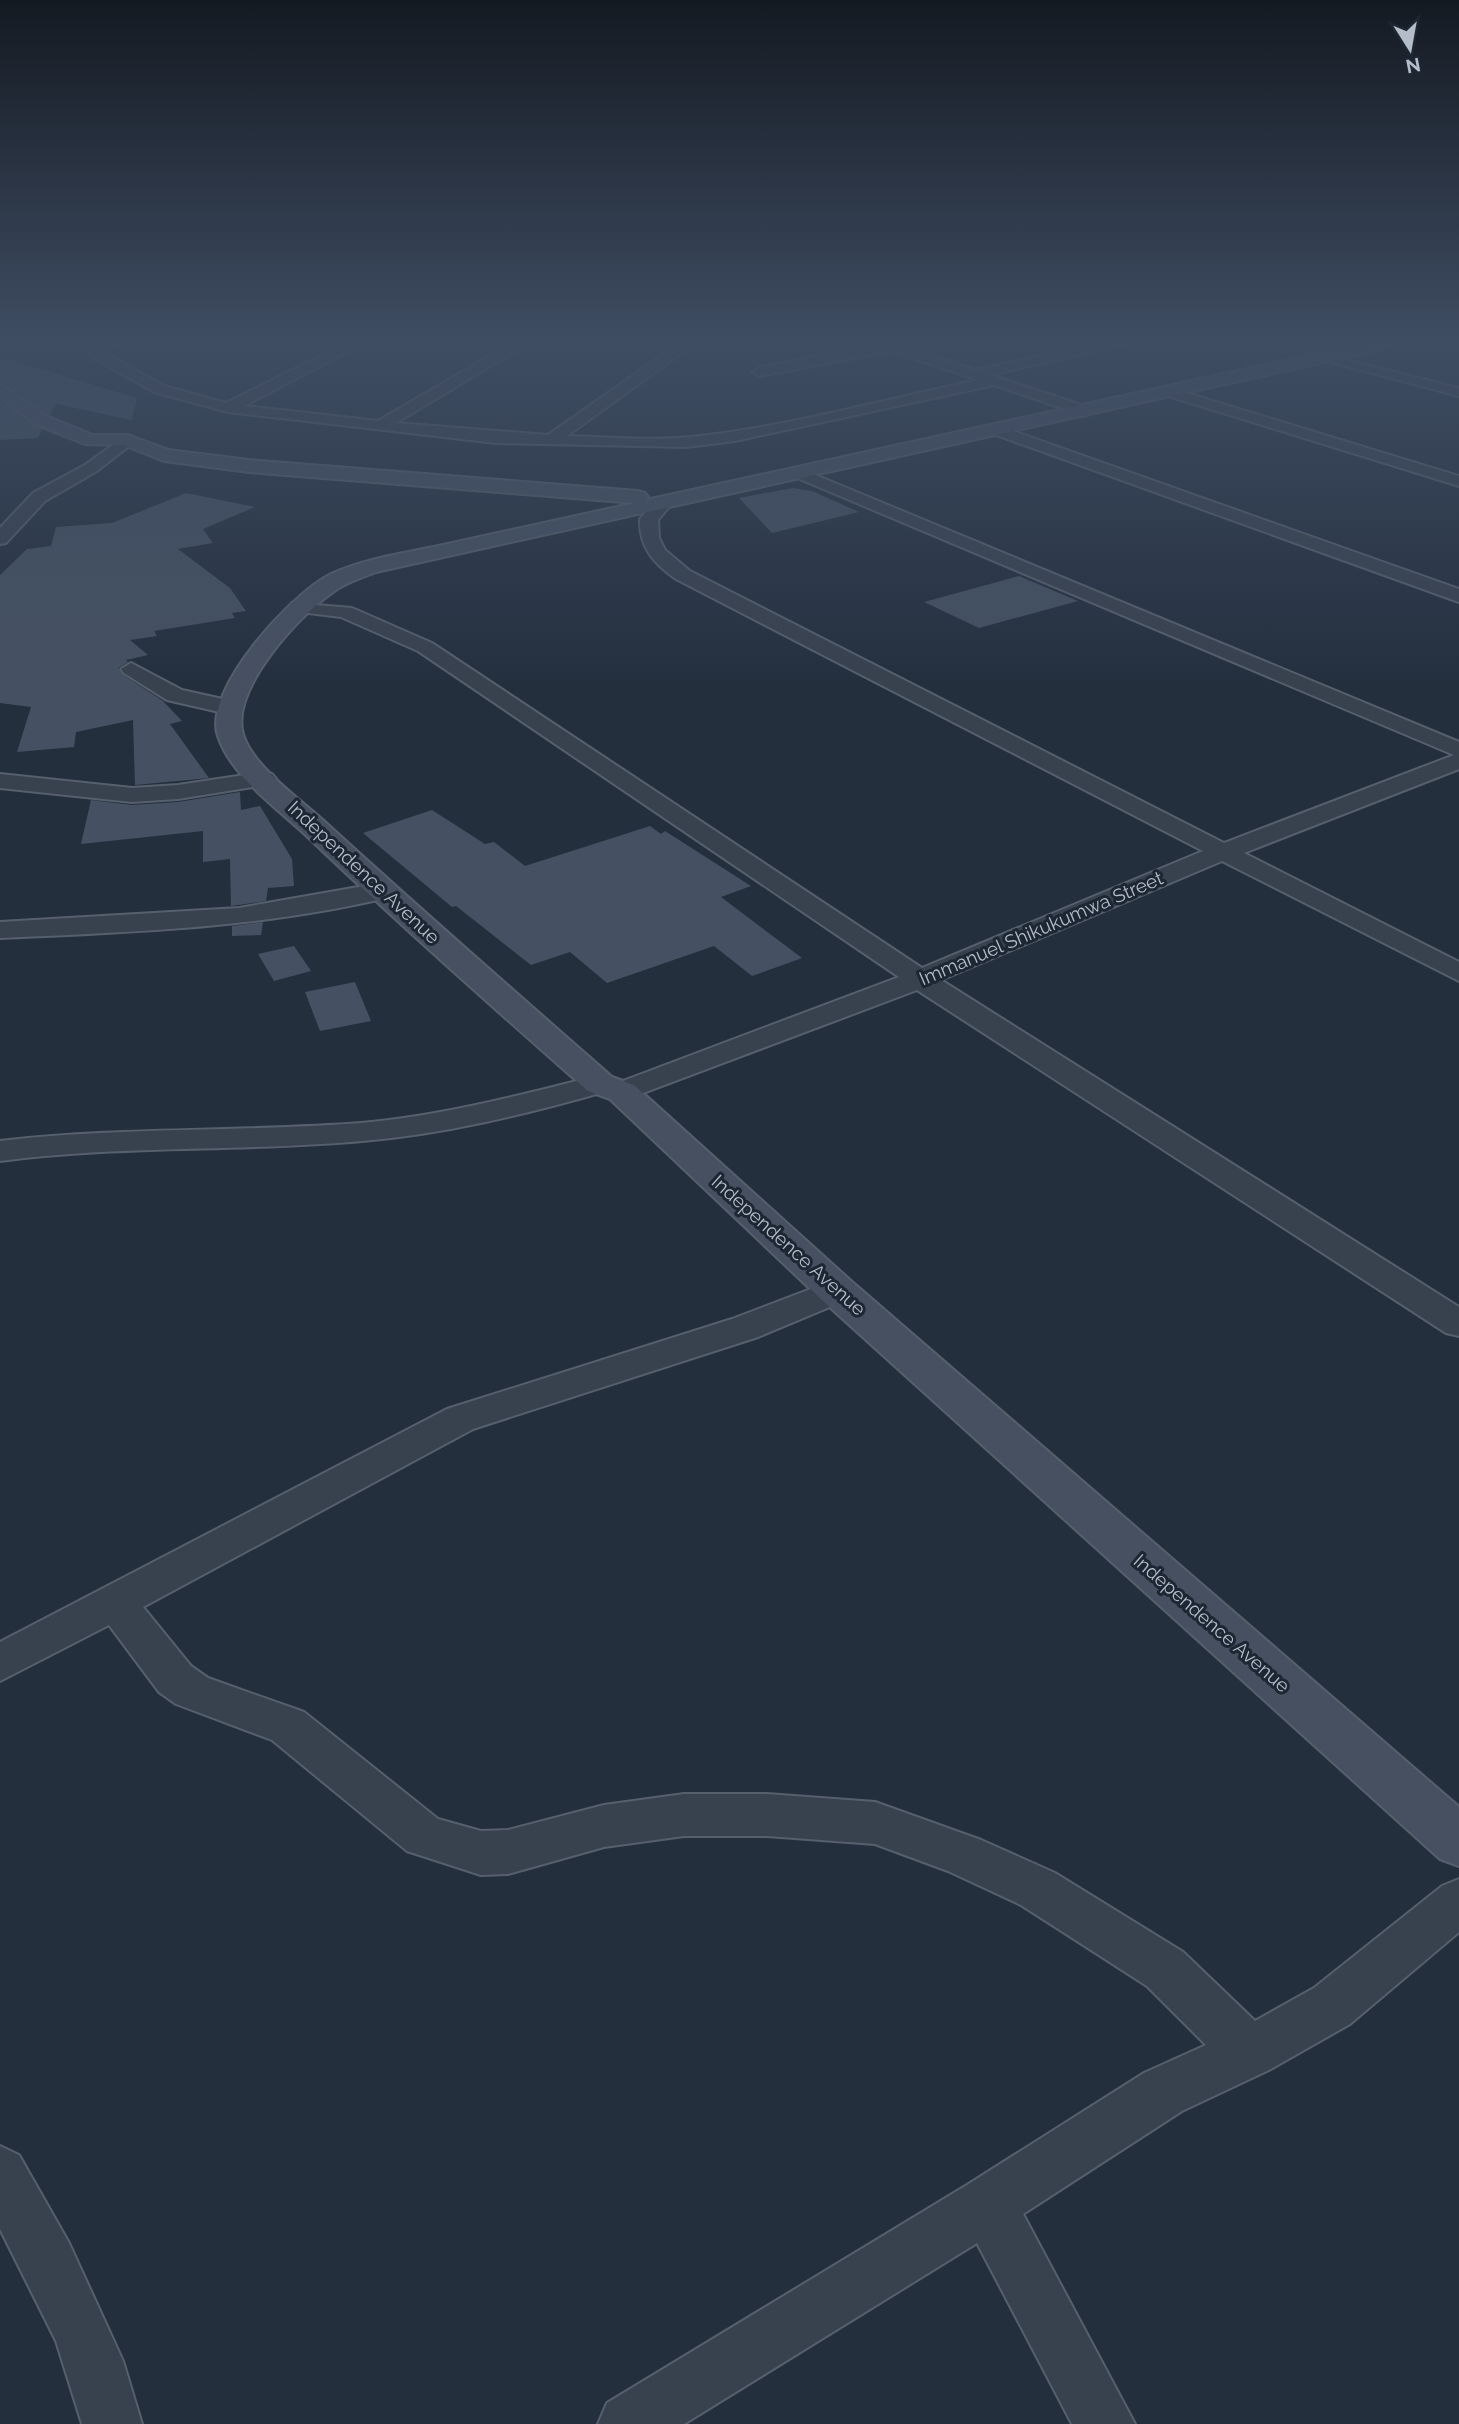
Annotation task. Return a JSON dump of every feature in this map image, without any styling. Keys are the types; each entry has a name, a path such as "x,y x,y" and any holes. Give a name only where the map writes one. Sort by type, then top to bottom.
{"street":[{"path":"0,539 39,497 105,457"},
{"path":"180,457 238,465 622,494 664,502"},
{"path":"131,669 175,695 229,707 240,683 299,607 335,581 370,567 876,457"},
{"path":"1072,457 1459,596"},
{"path":"1381,457 1459,481"},
{"path":"801,474 1459,750"},
{"path":"664,502 649,519 649,538 660,557 683,575 1459,973"},
{"path":"299,607 345,612 425,647 920,979 1459,1324"},
{"name":"Independence Avenue","path":"229,707 226,717 229,734 240,752 264,779 381,891 611,1088 1459,1840"},
{"name":"Immanuel Shikukumwa Street","path":"0,1151 92,1141 362,1132 477,1116 611,1088 920,979 1225,851 1459,761"},
{"path":"0,781 132,795 212,788 264,779"},
{"path":"0,930 200,920 292,911 381,891"},
{"path":"0,1663 460,1419 514,1399 788,1314 837,1291"},
{"path":"116,1603 175,1679 192,1691 288,1726 424,1836 481,1853 508,1852 604,1826 684,1815 767,1815 875,1823 964,1855 1038,1889 1085,1917 1165,1969 1250,2052"},
{"path":"628,2424 987,2205 1163,2092 1250,2052 1332,2006 1459,1902"},
{"path":"0,2174 30,2228 82,2337 112,2424"},
{"path":"987,2205 1105,2424"}],"building":[{"path":"793,488 812,491 859,512 772,533 739,498"},
{"path":"186,493 255,507 203,529 213,543 178,549 230,588 246,611 232,613 235,618 154,631 157,636 130,640 148,655 126,660 128,662 118,668 123,675 163,701 182,721 170,724 209,778 135,785 133,720 76,732 74,747 17,752 31,707 0,703 0,575 27,549 51,546 56,527 112,523"},
{"path":"1019,576 1078,601 979,628 924,602"},
{"path":"240,792 241,810 260,806 292,859 294,886 268,888 266,901 231,906 230,859 203,862 203,831 81,844 91,800 132,805 178,802"},
{"path":"432,810 485,844 494,842 525,866 650,826 661,834 665,831 751,886 721,897 802,958 752,976 714,946 607,983 570,952 531,965 456,906 452,907 363,833"},
{"path":"263,922 261,935 232,936 232,926"},
{"path":"294,946 311,971 274,981 258,954"},
{"path":"355,982 371,1021 320,1031 305,992"}]}
